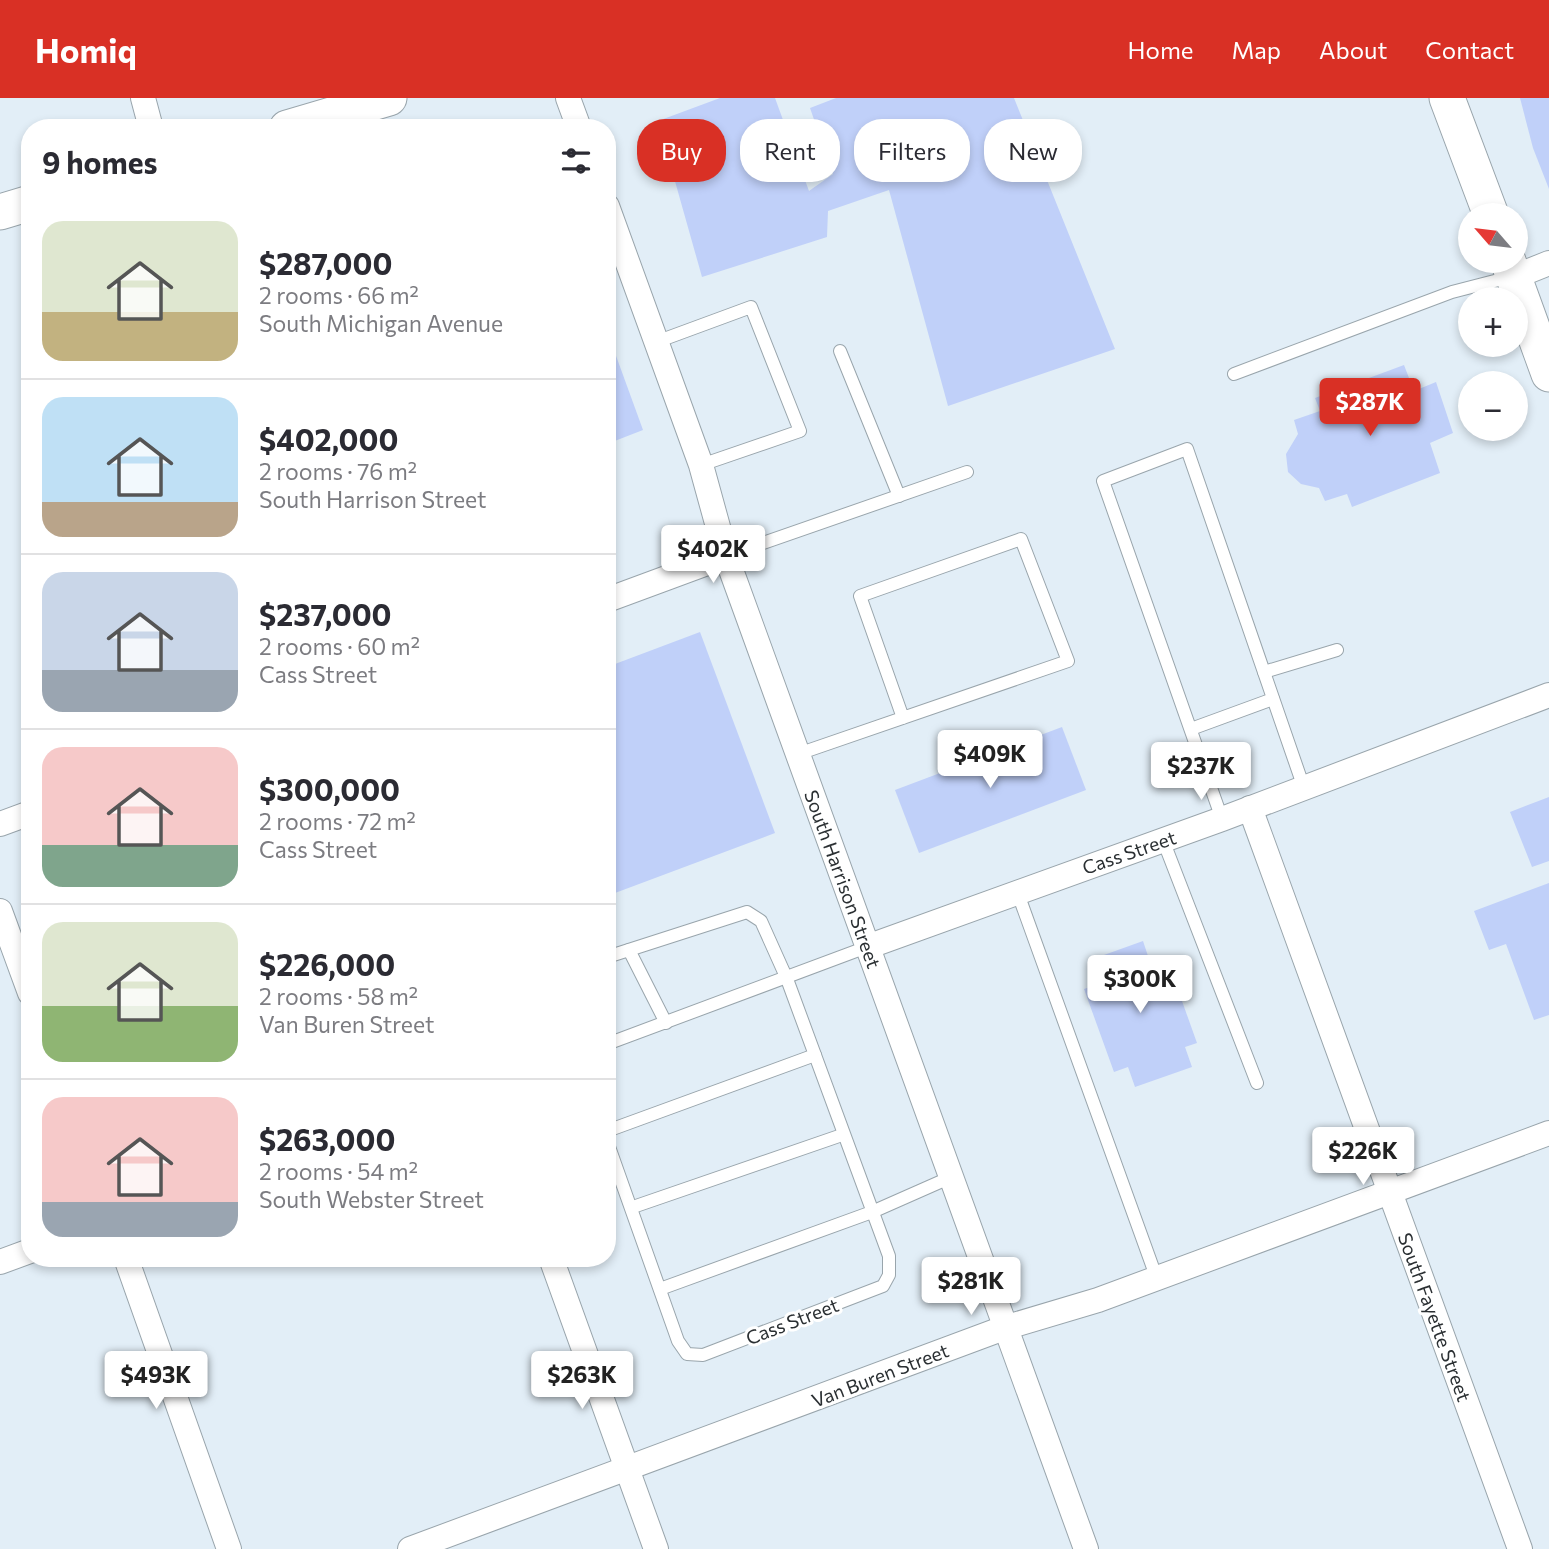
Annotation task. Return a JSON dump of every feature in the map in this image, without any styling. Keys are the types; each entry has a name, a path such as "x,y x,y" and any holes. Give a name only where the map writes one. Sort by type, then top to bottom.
{"street":[{"path":"143,98 148,119"},
{"path":"318,119 389,98"},
{"path":"568,98 576,119"},
{"path":"1447,98 1486,203"},
{"path":"0,212 21,206"},
{"name":"South Harrison Street","path":"616,231 701,465 726,556 1086,1549"},
{"path":"1528,266 1549,263"},
{"path":"1512,273 1549,374"},
{"path":"616,597 726,556"},
{"name":"Cass Street","path":"867,947 1304,789 1549,695"},
{"name":"South Fayette Street","path":"1250,808 1520,1549"},
{"path":"0,824 21,816"},
{"path":"0,911 21,968"},
{"name":"Van Buren Street","path":"410,1549 1004,1328 1157,1279 1549,1133"},
{"path":"0,1262 21,1254"},
{"path":"129,1267 229,1549"},
{"path":"554,1267 656,1549"}],"lane":[{"path":"1234,374 1501,273"},
{"path":"656,342 751,307 800,432 701,465"},
{"path":"840,351 899,496"},
{"path":"1222,819 1103,481 1187,449 1304,789"},
{"path":"726,556 967,472"},
{"path":"798,754 903,718 1068,661 1021,539 860,596 903,718"},
{"path":"1264,672 1336,650"},
{"path":"1191,729 1273,699"},
{"path":"1163,840 1257,1083"},
{"path":"1017,891 1157,1279"},
{"name":"Cass Street","path":"616,954 747,912 761,921 787,979 842,1135 889,1256 889,1275 883,1286 703,1355 687,1354 678,1341 616,1164"},
{"name":"Cass Street","path":"787,979 867,947"},
{"path":"629,950 666,1023"},
{"path":"616,1041 787,979"},
{"path":"616,1128 815,1055"},
{"path":"633,1207 842,1135"},
{"path":"660,1289 872,1212 950,1178"}],"building":[{"path":"720,98 775,98 783,119 740,119 740,182 806,182 809,191 822,182 840,182 840,119 814,119 810,108 836,98 1014,98 1022,119 984,119 984,182 1048,182 1115,349 948,406 889,190 828,211 827,237 702,277 675,182 726,182 726,119 663,119"},
{"path":"1520,98 1549,98 1549,189 1533,148"},
{"path":"616,356 643,430 616,440"},
{"path":"1404,365 1414,391 1436,382 1453,433 1430,443 1440,473 1352,507 1347,494 1325,501 1319,488 1301,484 1288,472 1286,454 1298,434 1294,420 1320,411 1315,398"},
{"path":"700,632 775,833 616,893 616,664"},
{"path":"1062,727 1086,790 919,853 895,790"},
{"path":"1549,797 1549,861 1532,867 1510,812"},
{"path":"1549,883 1549,1015 1534,1020 1506,944 1489,950 1474,911"},
{"path":"1143,941 1151,965 1167,959 1197,1043 1185,1047 1192,1067 1135,1087 1128,1067 1114,1072 1084,989 1099,984 1090,960"}]}
